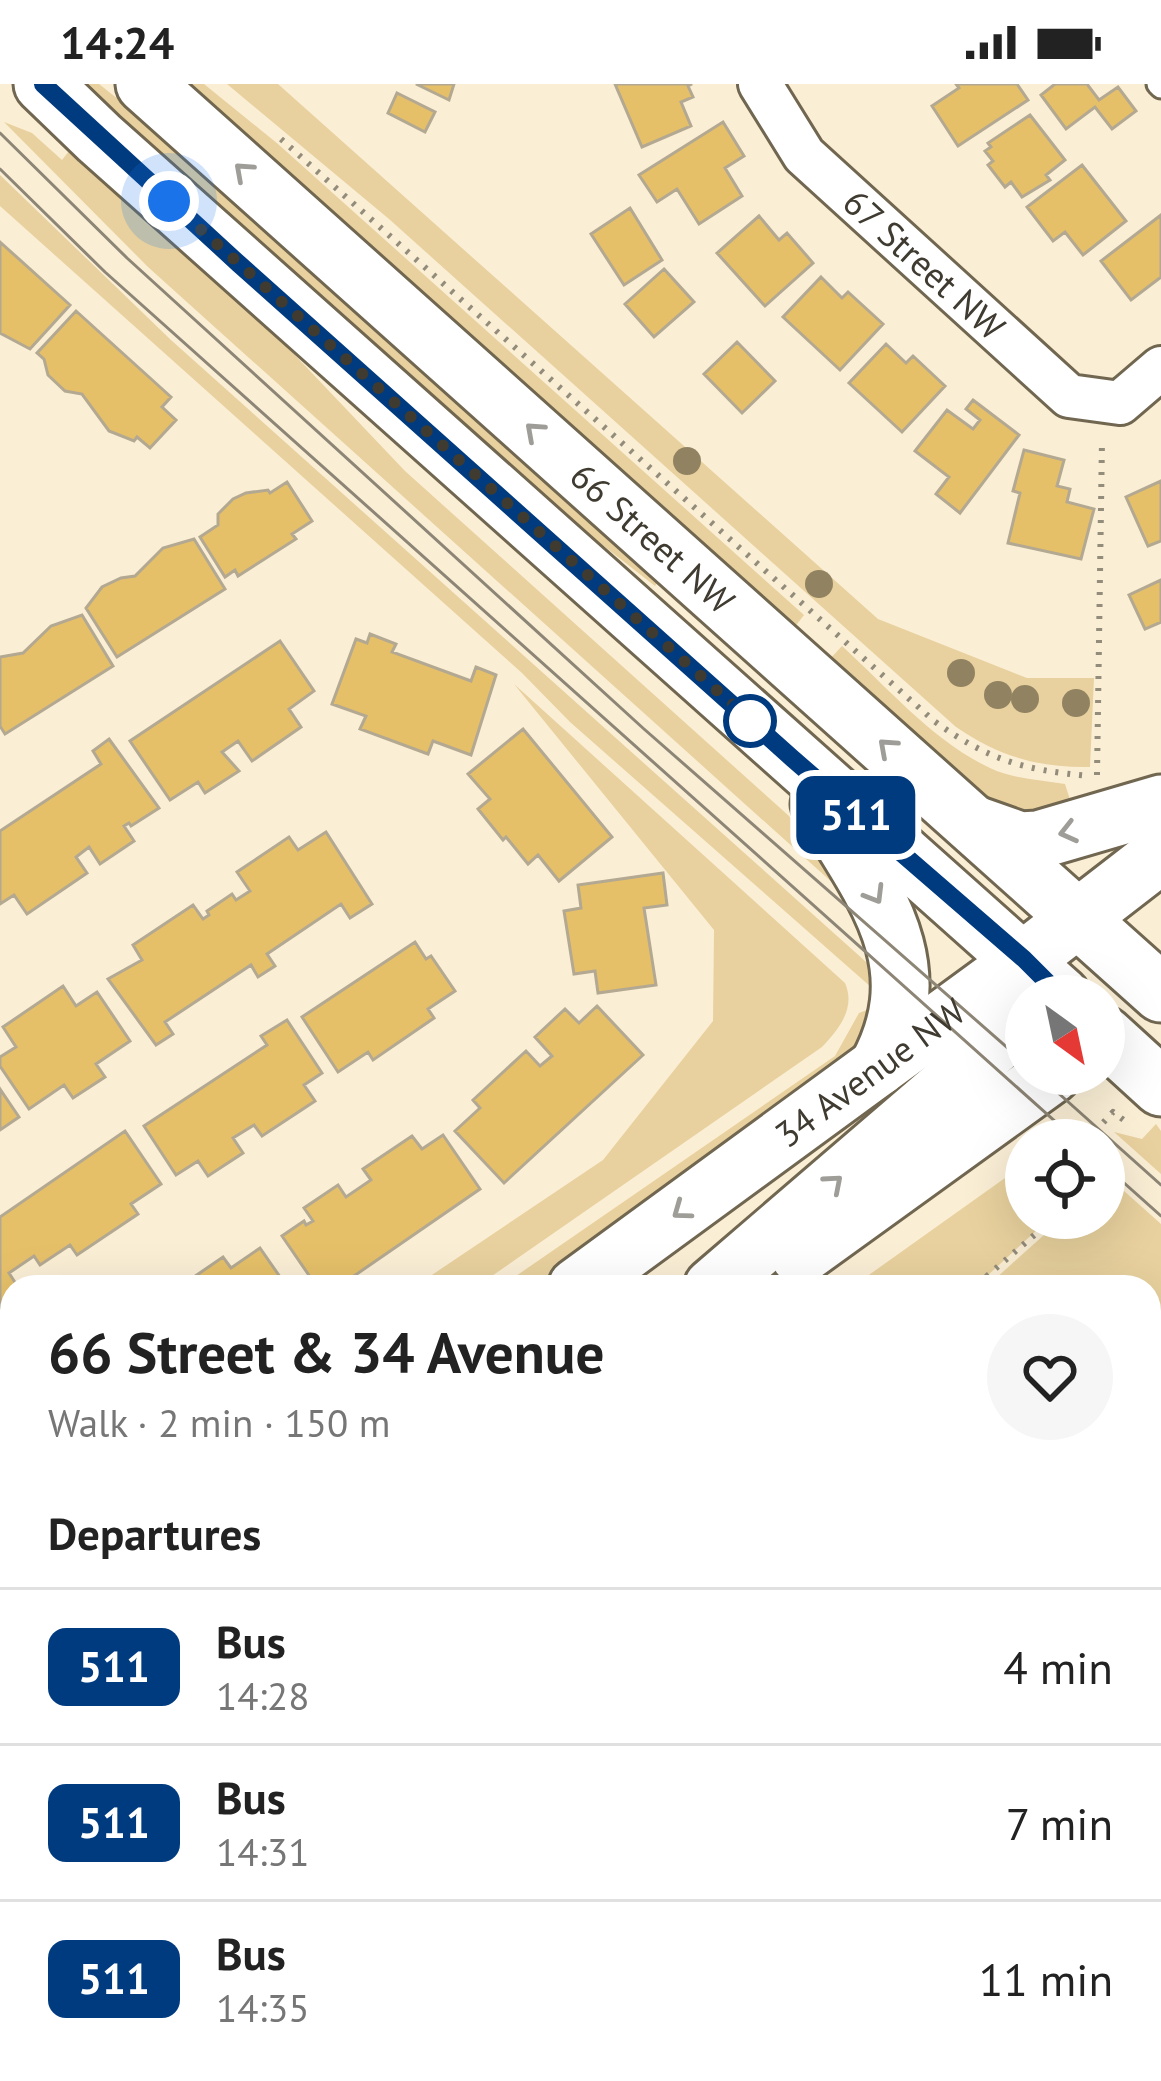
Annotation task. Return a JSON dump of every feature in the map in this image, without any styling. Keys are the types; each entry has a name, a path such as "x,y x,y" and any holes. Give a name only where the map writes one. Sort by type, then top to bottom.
{"main road":[{"name":"66 Street NW","path":"43,84 793,759 1080,975"},
{"name":"66 Street NW","path":"145,84 1078,919 1091,975"},
{"path":"793,759 888,917 898,951 902,987 892,1036 878,1067"},
{"path":"975,825 1020,841 1038,840 1161,804"},
{"path":"1078,919 1161,854"},
{"name":"34 Avenue NW","path":"593,1275 878,1067 1005,1019"},
{"path":"728,1275 1005,1055"},
{"path":"774,1275 1023,1095"}],"street":[{"name":"67 Street NW","path":"760,84 804,155 1055,385 1111,419"},
{"path":"1111,419 1161,368"}],"path":[{"path":"268,129 934,721 969,747 1004,763 1097,777 1111,419"},
{"path":"1114,1119 1137,1100"},
{"path":"988,1275 1030,1239"}],"shaded area":[{"path":"84,84 99,84 133,111 658,581 655,586 559,511"},
{"path":"185,84 204,84 278,144 804,615 794,628"},
{"path":"227,84 278,84 878,619 1027,678 1094,678 1090,767 1020,758 956,727 389,219"},
{"path":"4,122 32,133 62,160 73,146 272,331 405,471 789,816 865,912 148,267"},
{"path":"0,175 171,340 884,978 880,995 570,722 522,673 0,206"},
{"path":"842,646 950,744 999,772 1065,784 1072,806 1028,815 990,803 829,660"},
{"path":"514,684 845,983 847,1009 822,1047 493,1275 432,1275 603,1160 713,1021 714,930"},
{"path":"875,1007 869,1036 822,1083 553,1275 517,1275 835,1056 859,1013"},
{"path":"1156,1124 1161,1131 1161,1174 1125,1142 1125,1135 1142,1139"},
{"path":"1005,1178 1005,1239 1027,1239 988,1275 869,1275"},
{"path":"1125,1192 1161,1224 1161,1275 999,1275 1040,1239 1125,1239"}],"building":[{"path":"416,84 454,84 449,100"},
{"path":"615,84 692,84 688,86 693,97 681,102 691,126 642,147"},
{"path":"956,84 1017,84 1028,100 958,146 932,106 959,88"},
{"path":"1055,84 1087,84 1099,100 1118,87 1136,111 1112,129 1095,107 1066,129 1041,95"},
{"path":"397,93 435,112 425,132 388,113"},
{"path":"1030,115 1065,160 1046,175 1050,180 1022,197 1011,182 1005,187 988,165 993,161 985,151 991,147 988,143"},
{"path":"723,122 744,156 725,168 742,196 699,224 677,189 657,202 639,175"},
{"path":"1082,165 1126,221 1083,255 1065,232 1053,241 1027,207"},
{"path":"630,208 662,260 624,285 591,234"},
{"path":"1161,215 1161,277 1131,300 1101,261"},
{"path":"759,216 779,240 787,233 813,263 765,306 717,253"},
{"path":"0,242 70,305 30,349 0,333"},
{"path":"664,269 694,302 654,337 625,304"},
{"path":"821,277 842,298 848,292 883,324 840,370 783,317"},
{"path":"76,311 171,397 162,407 176,420 150,448 137,437 134,441 109,431 82,394 65,391 48,375 37,353"},
{"path":"737,342 775,381 742,413 704,374"},
{"path":"886,344 906,363 913,356 945,386 902,432 849,383"},
{"path":"973,400 1019,435 960,513 936,494 949,477 915,451 947,410 973,429 980,420 966,409"},
{"path":"1024,450 1064,460 1057,486 1070,489 1067,502 1094,509 1081,559 1008,543 1020,493 1013,491"},
{"path":"1161,481 1161,541 1148,546 1126,497"},
{"path":"287,482 312,521 292,534 296,539 238,576 235,570 225,577 200,537 218,525 218,514 233,499 246,493 270,493"},
{"path":"194,539 225,589 117,657 86,608 102,587 135,576 163,548"},
{"path":"1161,580 1161,622 1145,629 1129,595"},
{"path":"82,615 113,666 5,734 0,726 0,657 23,653 51,626"},
{"path":"370,634 396,644 392,652 471,681 476,667 496,675 471,755 433,741 428,754 360,729 366,716 332,704 356,639 367,643"},
{"path":"280,641 314,691 289,709 301,727 252,761 238,741 222,752 239,771 205,793 198,782 170,800 130,741"},
{"path":"523,729 612,837 559,881 538,855 528,864 506,837 503,840 478,809 490,799 468,774"},
{"path":"109,739 159,808 124,826 134,841 100,864 89,847 76,857 87,873 27,914 14,895 0,904 0,831 101,764 93,751"},
{"path":"326,832 372,904 350,918 341,904 267,954 275,966 258,977 251,965 165,1022 173,1034 156,1045 108,979 142,960 133,945 193,905 203,919 232,894 236,900 250,891 237,872 289,837 298,850"},
{"path":"663,873 667,905 644,908 656,985 598,993 595,971 574,974 564,911 581,908 578,885"},
{"path":"415,942 455,991 428,1009 434,1018 373,1060 368,1052 338,1072 302,1017"},
{"path":"63,986 76,1006 97,992 130,1041 96,1064 105,1077 73,1098 64,1085 29,1109 0,1066 0,1057 16,1047 3,1027"},
{"path":"597,1006 643,1055 504,1183 455,1131 480,1108 473,1100 526,1051 540,1066 552,1056 535,1037 565,1009 579,1023"},
{"path":"287,1020 322,1073 304,1085 315,1101 262,1136 254,1125 233,1138 243,1153 208,1176 198,1161 176,1175 144,1126 267,1045 261,1036"},
{"path":"0,1089 19,1117 0,1130"},
{"path":"125,1131 161,1184 131,1204 138,1214 77,1255 70,1245 40,1265 34,1256 10,1275 0,1275 0,1217"},
{"path":"443,1135 480,1189 355,1275 309,1275 282,1236 304,1221 306,1225 313,1221 304,1208 338,1185 346,1197 371,1180 363,1169 412,1136 422,1149"},
{"path":"260,1248 279,1275 197,1275 223,1257 231,1268"}],"tram line":[{"path":"0,133 127,258 644,729 1005,1046"},
{"path":"0,169 105,272 1053,1119"},
{"path":"1060,1095 1161,1185"},
{"path":"1125,1184 1161,1216"}],"bus line":[{"name":"511","path":"43,84 239,264 1040,975"}],"route":[{"path":"169,201 758,727 750,721"}]}
